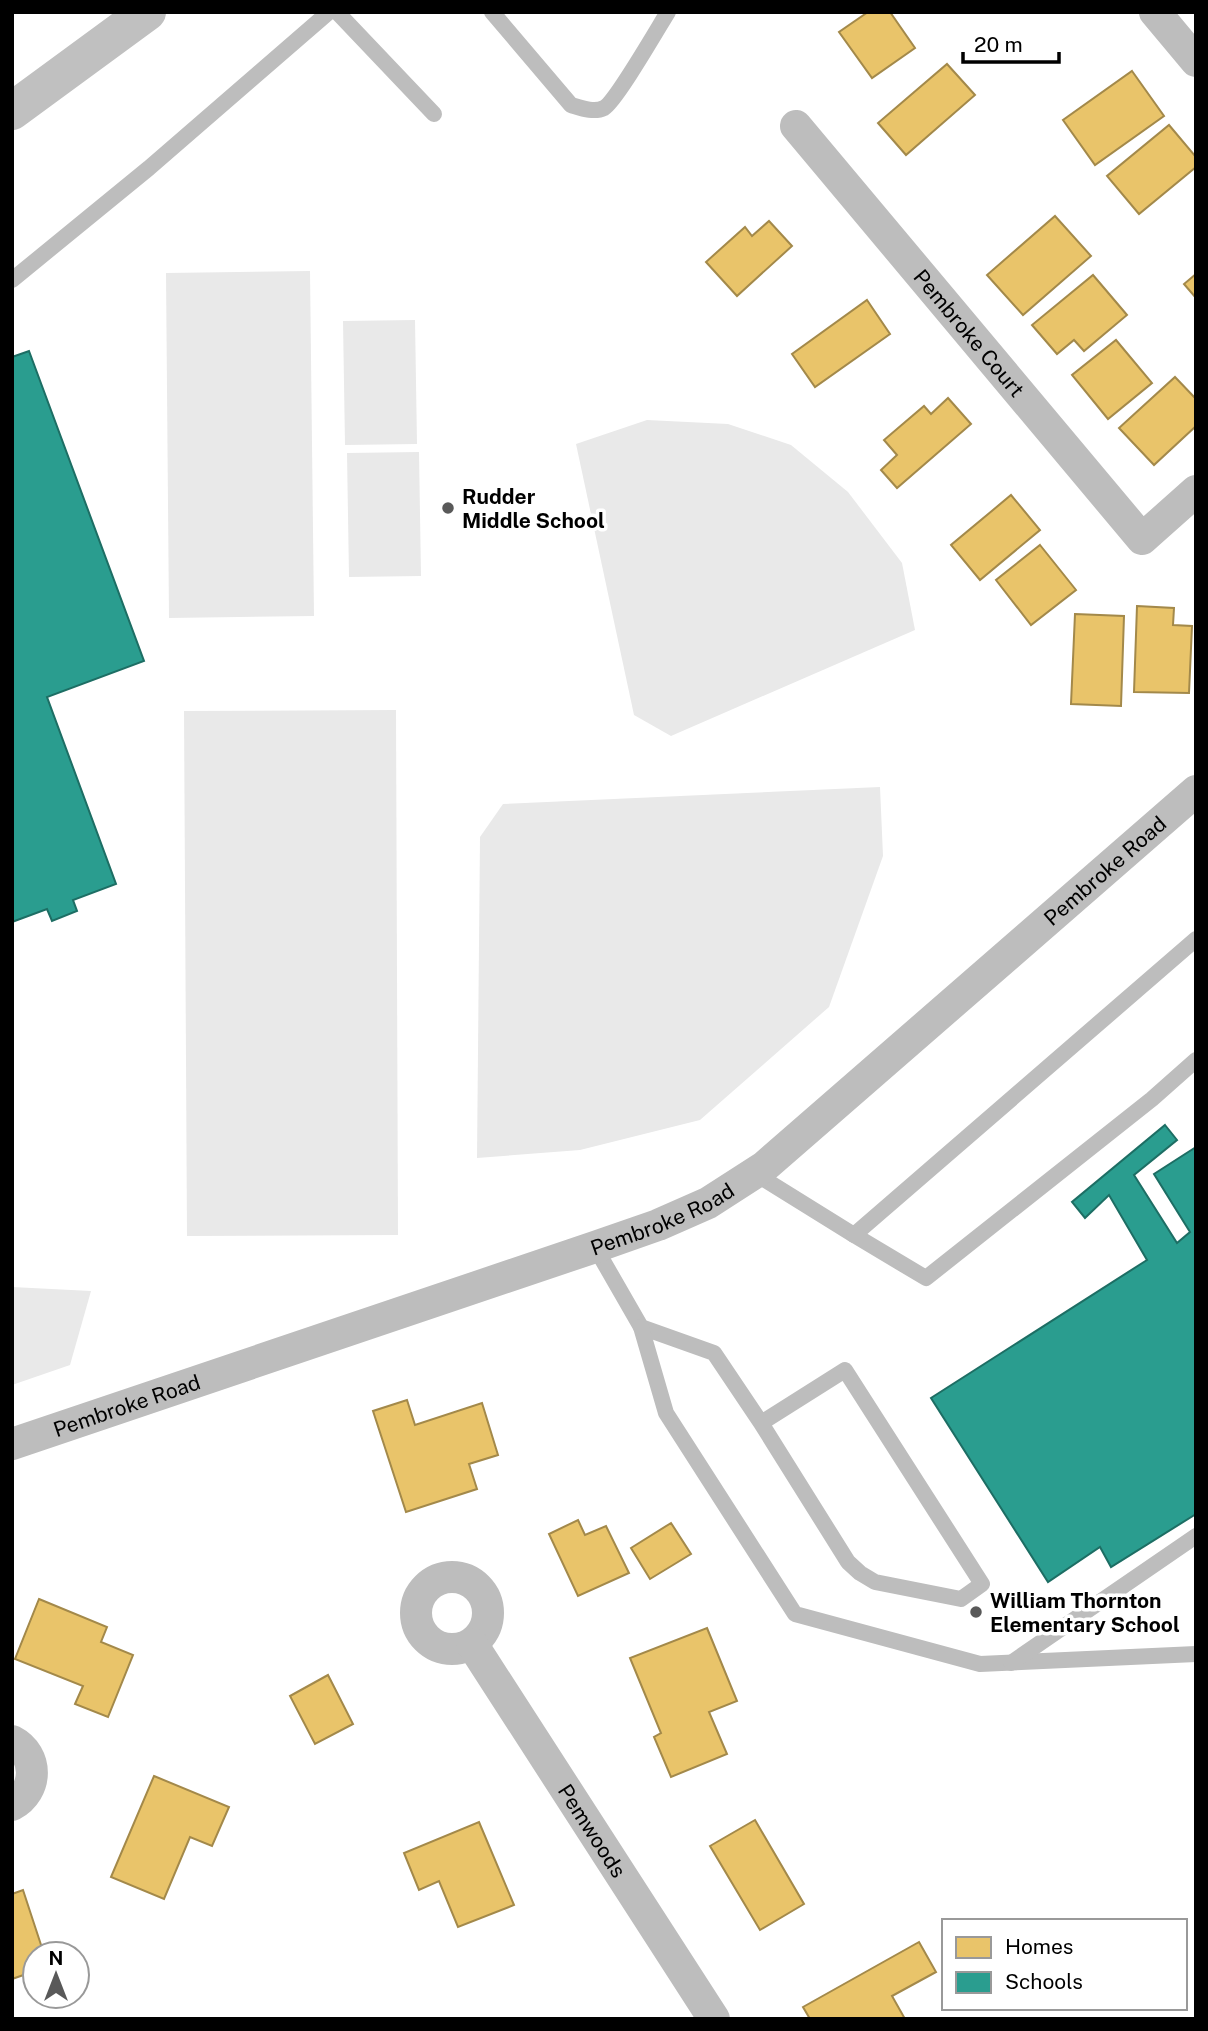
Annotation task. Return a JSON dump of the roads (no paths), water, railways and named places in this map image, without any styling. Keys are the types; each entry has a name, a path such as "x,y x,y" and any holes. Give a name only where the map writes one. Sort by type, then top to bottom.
{"street":[{"path":"12,111 147,12"},
{"path":"1155,12 1196,61"},
{"name":"Pembroke Court","path":"796,126 1142,539 1196,491"},
{"name":"Pembroke Road","path":"12,1444 658,1226 708,1203 754,1173 1196,790"},
{"name":"Pemwoods","path":"472,1644 714,2019"},
{"path":"12,1741 27,1754 32,1766 32,1779 21,1800 12,1805"}],"lane":[{"path":"12,280 149,168 329,12"},
{"path":"338,12 434,114"},
{"path":"492,12 571,106 590,110 604,108 668,12"},
{"path":"854,1235 1196,939"},
{"path":"754,1173 926,1278 1152,1099 1196,1060"},
{"path":"595,1247 641,1327 666,1413 795,1614 980,1664 1196,1654"},
{"path":"641,1327 714,1353 848,1562 860,1573 875,1583 961,1599 982,1584 845,1370 761,1423"},
{"path":"1011,1663 1196,1536"}],"place":[{"name":"Rudder Middle School","path":"448,508"},
{"name":"William Thornton Elementary School","path":"976,1612"}]}
